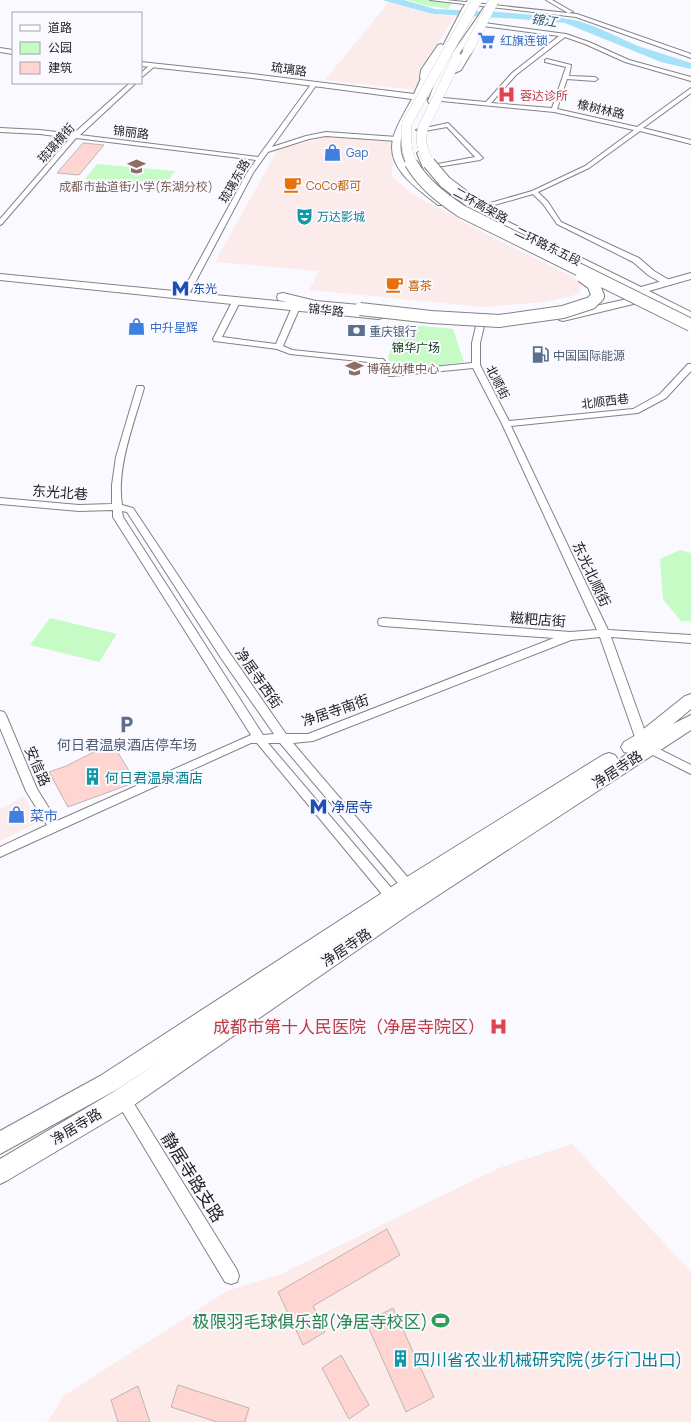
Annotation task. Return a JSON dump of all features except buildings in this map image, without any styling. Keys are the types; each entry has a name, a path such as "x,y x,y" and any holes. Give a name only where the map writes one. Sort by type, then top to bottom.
{"highway":[{"path":"442,76 458,68 494,0"},
{"path":"425,78 426,70 441,47 476,5"},
{"name":"二环高架路","path":"476,5 407,123 404,136 405,148 412,164 425,181 440,196 461,211 691,325"},
{"name":"二环高架路","path":"476,5 421,135 422,148 437,176 458,194 484,210 585,261 691,311"},
{"path":"283,298 316,305 431,317 500,321 563,312 591,303 598,296 598,290 594,283 517,243 500,231"}],"main road":[{"name":"二环路东五段","path":"476,5 479,21 471,30 442,76 419,130 417,144 431,178 475,209 635,296 691,330"},
{"name":"二环路东五段","path":"476,5 432,74 425,78 397,139 398,160 413,181 453,212 620,295"},
{"path":"0,50 12,52"},
{"name":"琉璃路","path":"142,64 433,99"},
{"name":"锦华路","path":"0,269 296,307 480,326 505,326 552,319 635,296"},
{"path":"635,296 691,276"},
{"name":"锦华路","path":"0,277 283,298 479,316 505,316 567,306 620,295 650,296"},
{"path":"650,296 691,284"},
{"path":"650,296 691,316"},
{"name":"净居寺路","path":"645,744 691,700"},
{"name":"净居寺路","path":"0,1143 108,1083 397,903 645,744 691,721"},
{"name":"净居寺路","path":"0,1172 123,1098 397,903"}],"street":[{"path":"432,0 577,16"},
{"path":"548,0 577,16 691,56"},
{"path":"479,21 564,35 587,43 626,61 691,79"},
{"path":"487,104 514,74 564,35"},
{"path":"548,61 569,66 554,110"},
{"path":"142,75 153,65"},
{"path":"565,77 595,79"},
{"name":"琉璃横街","path":"0,223 75,136 132,84"},
{"name":"琉璃东路","path":"186,292 250,173 314,84"},
{"path":"475,209 534,192 587,167 691,90"},
{"name":"橡树林路","path":"433,99 554,110 691,142"},
{"path":"419,130 448,125 480,158 427,168"},
{"name":"锦丽路","path":"0,130 28,131 75,136 260,159"},
{"path":"265,152 308,137 326,134 397,139"},
{"path":"534,192 546,203 559,223 636,260 651,273 668,283"},
{"path":"236,302 217,339 279,346 290,352 380,361 392,374 476,365"},
{"path":"279,346 296,307"},
{"name":"北顺街","path":"480,326 476,343 476,365 506,424"},
{"name":"北顺西巷","path":"506,424 635,411 663,396 691,366"},
{"path":"140,388 126,438 118,476 116,498 118,517 271,755 397,903"},
{"name":"东光北顺街","path":"506,424 604,633 645,744"},
{"name":"东光北巷","path":"0,501 79,508 118,507"},
{"name":"净居寺西街","path":"118,507 130,510 225,655 283,738 414,892"},
{"name":"糍粑店街","path":"383,622 570,636 604,633 691,639"},
{"name":"净居寺南街","path":"0,852 250,739 309,738 570,636"},
{"name":"安信路","path":"0,715 32,791 54,827"},
{"path":"645,744 691,770"},
{"name":"静居寺路支路","path":"123,1098 231,1276"}],"shaded area":[{"path":"389,2 433,14 455,16 420,72 423,78 417,90 325,80"},
{"path":"328,137 390,140 393,159 392,176 412,194 496,239 582,281 579,294 545,302 484,307 309,290 319,271 215,262 278,149"},
{"name":"菜市","path":"24,796 38,822 0,841 0,809"},
{"path":"572,1144 691,1272 691,1422 47,1422 65,1395 227,1291 281,1274 499,1168"}],"green space":[{"path":"407,0 454,0 448,9 424,5"},
{"path":"97,164 175,171 164,186 85,179"},
{"name":"锦华广场","path":"401,324 453,329 464,362 393,371 388,357"},
{"path":"680,550 691,553 691,621 681,621 663,599 660,559"},
{"path":"50,618 117,634 99,662 30,645"}],"water":[{"name":"锦江","path":"382,0 404,0 435,9 500,12 556,17 579,21 638,46 691,63 691,69 661,62 565,23 433,14"}],"place":[{"name":"红旗连锁","path":"487,40"},
{"name":"蓉达诊所","path":"507,95"},
{"name":"Gap","path":"333,152"},
{"name":"成都市盐道街小学(东湖分校)","path":"136,167"},
{"name":"CoCo都可","path":"293,185"},
{"name":"万达影城","path":"304,216"},
{"name":"喜茶","path":"395,285"},
{"name":"东光","path":"180,288"},
{"name":"中升星辉","path":"137,327"},
{"name":"重庆银行","path":"356,331"},
{"name":"中国国际能源","path":"540,355"},
{"name":"博蓓幼稚中心","path":"354,368"},
{"name":"何日君温泉酒店停车场","path":"127,724"},
{"name":"何日君温泉酒店","path":"92,777"},
{"name":"净居寺","path":"318,806"},
{"name":"菜市","path":"17,815"},
{"name":"成都市第十人民医院（净居寺院区）","path":"498,1026"},
{"name":"极限羽毛球俱乐部(净居寺校区)","path":"441,1321"},
{"name":"四川省农业机械研究院(步行门出口)","path":"400,1359"}]}
